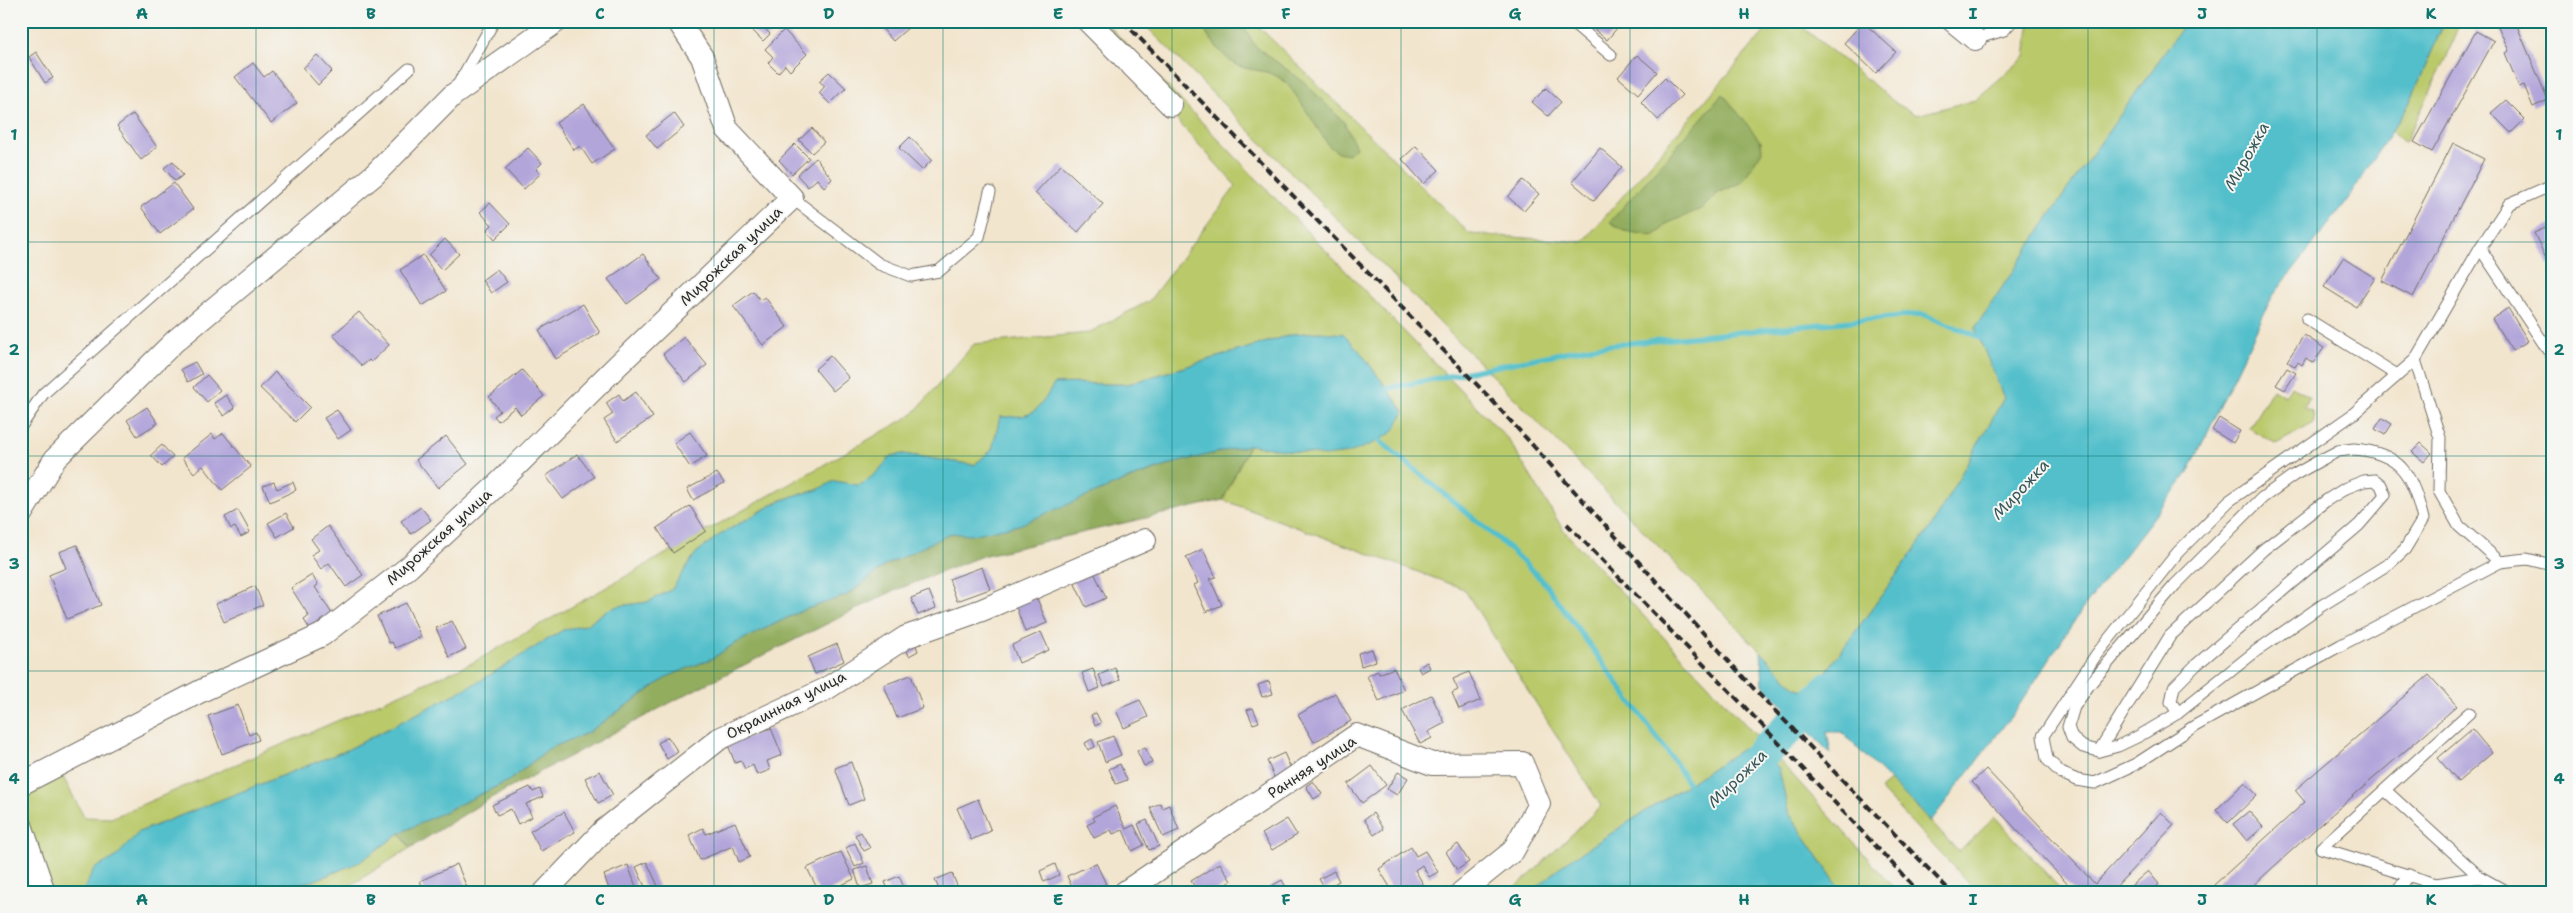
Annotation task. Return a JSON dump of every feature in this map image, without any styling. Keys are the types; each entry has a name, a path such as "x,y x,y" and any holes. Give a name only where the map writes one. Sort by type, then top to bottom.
{"street":[{"path":"21,514 55,459 175,341 374,175 453,95 557,21"},
{"path":"678,21 702,57 727,129 792,198"},
{"path":"1088,21 1170,105"},
{"path":"1953,21 1975,39"},
{"name":"Мирожская улица","path":"21,784 201,691 322,635 409,567 792,198"},
{"name":"Окраинная улица","path":"545,892 603,831 719,739 826,689 906,637 982,610 1145,540"},
{"name":"Ранняя улица","path":"1125,892 1357,735 1432,764 1522,763 1539,804 1513,851 1462,892"},
{"path":"21,825 44,892"}],"lane":[{"path":"453,95 494,21"},
{"path":"1571,21 1611,56"},
{"path":"1975,39 2004,30 2012,21"},
{"path":"21,426 43,394 409,69"},
{"path":"2552,185 2509,204 2480,248 2415,360 2352,415 2229,501 2178,552 2096,655 2043,736 2047,759 2061,773 2077,780 2095,783 2136,764 2193,727 2500,562 2527,559 2552,565"},
{"path":"792,198 879,264 911,276 939,271 980,237 990,192"},
{"path":"2480,248 2552,356"},
{"path":"2307,319 2397,375"},
{"path":"2415,360 2440,438 2439,491 2459,526 2500,562"},
{"path":"2338,451 2374,451 2393,460 2409,477 2423,520 2405,549 2371,577 2321,606 2256,651 2178,713 2139,736 2118,746 2098,752 2083,747 2072,738 2068,727 2074,707 2089,685 2175,585 2256,505 2294,475 2338,451"},
{"path":"2098,752 2170,636 2264,549 2327,500 2346,488 2364,481 2375,480 2381,485 2385,495 2382,501 2359,526 2196,665 2174,687 2171,702 2178,713"},
{"path":"2469,714 2321,848 2436,884 2480,877"},
{"path":"2385,790 2480,877 2507,892"},
{"path":"2397,892 2409,876"}],"green space":[{"path":"1104,21 1508,439 1564,531 1790,772 1898,892 1842,892 1788,812 1779,769 1752,743 1565,863 1532,892 1509,892 1530,875 1601,806 1464,589 1223,500 1249,445 1275,448 1404,411 1361,353 1344,334 1319,332 1294,334 1128,384 1054,384 1043,402 1033,412 1021,416 1000,417 992,450 974,465 903,454 891,456 879,471 864,483 858,485 834,481 817,490 776,502 721,534 696,553 672,589 648,602 619,606 607,610 586,625 563,630 480,681 347,750 139,832 116,858 94,869 83,892 21,892 21,792 61,773 84,817 111,818 472,663 912,415 974,344 1088,333 1149,301 1236,186 1166,108"},
{"path":"1141,21 1253,21 1470,234 1583,242 1767,29 1759,21 1795,21 1897,104 1917,115 1975,100 2025,57 2030,21 2187,21 2069,187 1975,328 2004,398 1931,527 1811,693 1795,687 1531,415"},
{"path":"1196,21 1241,21 1255,46 1304,82 1344,122 1356,147 1349,154 1337,152 1329,146 1302,104 1285,82 1272,74 1241,67 1230,61"},
{"path":"2445,21 2460,21 2446,59 2405,143 2391,131 2410,102"},
{"path":"1723,94 1761,142 1762,151 1742,182 1716,194 1703,208 1666,224 1661,231 1653,236 1625,231 1610,222"},
{"path":"2291,386 2310,397 2304,407 2313,412 2314,423 2276,444 2249,428 2273,389 2285,396"},
{"path":"1249,445 1223,500 982,556 891,592 700,687 489,799 410,848 400,833 510,780 548,749 587,733 669,676 713,658 734,644 801,611 847,595 886,565 951,533 971,535 1178,462"},
{"path":"1891,780 1959,852 1995,817 2063,892 1977,892 1880,789"},
{"path":"400,833 410,848 340,892 270,892 315,880 338,871 380,848"}],"water":[{"path":"2187,21 2445,21 2410,102 2346,202 2272,297 2188,473 2081,611 2016,710 1931,821 1841,732 1827,732 1831,754 1763,685 1761,652 1795,687 1811,693 1931,527 2004,398 1975,328 2069,187"},
{"path":"1319,332 1344,334 1361,353 1404,412 1393,432 1372,444 1349,453 1325,456 1249,445 1178,462 1131,478 1019,525 971,535 951,533 886,565 847,595 801,611 734,644 713,658 669,676 587,733 548,749 510,780 400,833 360,862 313,881 287,885 269,892 83,892 94,869 116,857 139,832 347,750 480,681 563,630 586,625 607,610 619,606 648,602 672,589 696,553 721,534 776,503 793,496 817,490 834,481 858,485 864,483 891,456 903,454 974,465 992,450 1000,417 1021,416 1033,412 1043,402 1054,384 1128,384 1294,334"},
{"path":"1752,743 1779,769 1788,812 1842,892 1532,892 1565,863"}],"building":[{"path":"743,21 757,21 770,34 763,41"},
{"path":"882,21 903,21 909,27 893,41 878,24"},
{"path":"1584,21 1623,21 1607,40"},
{"path":"2503,21 2515,21 2548,100 2533,107 2524,85 2519,87 2505,53 2509,51 2497,24"},
{"path":"1863,22 1896,52 1876,73 1844,43"},
{"path":"784,30 807,54 790,71 785,65 778,73 768,63 773,57 765,49"},
{"path":"2476,31 2494,41 2432,152 2414,142"},
{"path":"36,52 53,78 45,83 29,57"},
{"path":"317,55 332,71 318,85 303,68"},
{"path":"1637,55 1657,72 1638,94 1618,77"},
{"path":"253,63 264,77 272,71 297,103 271,123 235,77"},
{"path":"829,72 846,88 830,104 819,93 825,86 819,81"},
{"path":"1665,78 1682,95 1658,120 1641,102"},
{"path":"1546,88 1561,102 1548,116 1532,102"},
{"path":"2506,100 2525,119 2511,133 2491,113"},
{"path":"584,104 615,149 592,164 580,146 574,150 556,123"},
{"path":"674,113 684,127 657,149 646,135"},
{"path":"133,114 157,147 141,160 117,126"},
{"path":"812,128 824,142 812,153 799,140"},
{"path":"910,137 932,160 922,170 899,148"},
{"path":"2453,143 2484,159 2413,297 2382,281"},
{"path":"795,144 809,158 792,174 779,160"},
{"path":"1416,146 1439,170 1424,184 1402,159"},
{"path":"528,148 542,163 536,169 540,174 524,189 505,169"},
{"path":"1600,148 1622,167 1594,201 1572,182"},
{"path":"816,158 832,179 824,187 817,179 808,187 797,175"},
{"path":"173,161 183,175 175,181 164,168"},
{"path":"1061,165 1103,204 1078,232 1035,193"},
{"path":"1523,180 1539,194 1524,211 1508,197"},
{"path":"174,183 193,209 160,234 141,207"},
{"path":"490,203 510,224 495,239 487,230 492,225 480,212"},
{"path":"2552,225 2552,264 2549,265 2534,233"},
{"path":"445,239 459,254 442,270 429,255"},
{"path":"643,254 661,279 627,304 608,279"},
{"path":"423,255 446,291 422,306 400,270"},
{"path":"2343,258 2375,278 2356,307 2324,287"},
{"path":"497,269 507,282 491,293 482,280"},
{"path":"753,291 760,300 765,297 787,327 763,345 733,306"},
{"path":"583,304 600,333 556,359 539,330"},
{"path":"2508,308 2528,341 2512,351 2492,319"},
{"path":"359,312 389,345 371,362 369,360 362,366 333,335"},
{"path":"2304,335 2324,348 2313,363 2306,358 2302,365 2298,362 2295,367 2287,361"},
{"path":"684,337 707,365 686,382 663,354"},
{"path":"830,356 849,378 833,391 815,369"},
{"path":"195,362 202,374 188,382 181,369"},
{"path":"2287,368 2296,373 2285,390 2276,385"},
{"path":"522,370 544,396 521,415 515,407 498,421 494,416 500,411 489,397"},
{"path":"275,372 310,407 295,422 260,388"},
{"path":"207,375 220,390 207,402 194,387"},
{"path":"636,392 653,417 617,441 604,420 613,414 606,403 619,394 623,401"},
{"path":"226,395 235,408 224,416 214,403"},
{"path":"147,407 158,423 137,436 127,420"},
{"path":"337,410 351,430 338,439 324,418"},
{"path":"2219,418 2240,431 2233,443 2212,430"},
{"path":"2382,418 2392,424 2385,435 2375,429"},
{"path":"690,432 707,456 690,467 674,443"},
{"path":"223,433 251,467 222,490 203,466 194,473 182,458 212,434 215,439"},
{"path":"446,436 468,464 438,488 416,460"},
{"path":"2421,443 2432,453 2424,462 2412,452"},
{"path":"162,445 173,457 162,467 151,455"},
{"path":"577,454 594,477 563,499 546,476"},
{"path":"717,473 724,483 693,500 687,489"},
{"path":"274,482 277,489 293,482 296,490 270,502 263,486"},
{"path":"690,506 706,531 673,553 657,528"},
{"path":"421,507 431,520 411,534 401,521"},
{"path":"238,510 250,532 241,537 235,527 231,529 225,517"},
{"path":"286,513 294,527 277,537 268,523"},
{"path":"328,526 363,575 346,587 329,563 321,569 311,555 319,550 311,539"},
{"path":"77,545 101,605 67,619 49,575 66,568 59,552"},
{"path":"1203,549 1216,577 1210,579 1222,605 1206,612 1194,585 1198,583 1186,557"},
{"path":"982,567 990,589 957,601 949,579"},
{"path":"1093,570 1106,598 1086,607 1073,580"},
{"path":"312,575 318,585 315,587 334,617 311,631 304,620 309,616 291,588"},
{"path":"255,586 263,605 224,622 216,604"},
{"path":"929,591 936,608 918,615 911,598"},
{"path":"1036,596 1047,623 1025,632 1015,604"},
{"path":"406,603 421,637 395,648 392,642 389,643 377,616"},
{"path":"452,621 466,649 449,657 436,628"},
{"path":"1041,632 1049,650 1019,663 1012,645"},
{"path":"914,640 918,651 909,656 904,644"},
{"path":"837,644 844,661 815,674 808,657"},
{"path":"1372,649 1376,661 1361,666 1358,653"},
{"path":"1427,662 1430,668 1421,673 1418,668"},
{"path":"1115,668 1120,680 1104,687 1099,675"},
{"path":"1394,668 1404,690 1379,701 1367,676 1378,671 1379,674"},
{"path":"1093,669 1100,688 1089,692 1082,673"},
{"path":"1469,672 1481,700 1459,709 1452,693 1458,690 1453,679"},
{"path":"911,675 923,708 897,718 884,685"},
{"path":"2429,675 2457,706 2323,822 2246,892 2221,892 2214,885 2305,802 2295,790"},
{"path":"1269,681 1273,694 1262,697 1258,685"},
{"path":"1335,693 1351,721 1314,742 1298,715"},
{"path":"1431,695 1445,723 1428,732 1432,738 1420,744 1402,710"},
{"path":"1140,700 1148,717 1124,728 1116,710"},
{"path":"238,705 249,735 256,732 259,740 222,754 208,716"},
{"path":"1253,708 1259,722 1253,724 1247,710"},
{"path":"1096,713 1101,723 1095,726 1091,715"},
{"path":"771,728 782,755 767,761 770,770 757,775 753,765 745,769 741,761 735,763 728,745"},
{"path":"2472,729 2492,753 2458,782 2438,758"},
{"path":"1113,736 1121,755 1105,762 1098,742"},
{"path":"668,737 678,752 667,759 658,743"},
{"path":"1092,739 1095,747 1088,750 1085,743"},
{"path":"1145,747 1152,763 1144,766 1137,751"},
{"path":"1284,753 1292,771 1275,779 1267,761"},
{"path":"851,762 864,799 849,805 835,768"},
{"path":"1120,764 1127,780 1116,784 1109,769"},
{"path":"1372,766 1386,785 1362,803 1348,784"},
{"path":"1986,769 2095,884 2161,812 2174,825 2111,892 2075,892 1972,782"},
{"path":"600,771 613,795 598,803 585,778"},
{"path":"1398,772 1408,778 1397,795 1387,789"},
{"path":"1313,781 1322,794 1314,799 1306,786"},
{"path":"2245,782 2257,795 2228,823 2216,810"},
{"path":"530,787 533,792 540,789 543,797 526,804 532,817 518,824 511,809 497,815 492,805"},
{"path":"978,799 991,831 971,840 957,808"},
{"path":"1160,803 1162,808 1169,805 1179,830 1163,837 1150,808"},
{"path":"1115,806 1126,829 1134,825 1144,845 1132,851 1123,830 1113,834 1111,830 1094,838 1087,825 1095,821 1093,817"},
{"path":"2249,811 2263,827 2247,841 2233,824"},
{"path":"564,812 575,832 541,851 530,831"},
{"path":"1373,813 1383,829 1374,835 1364,819"},
{"path":"1287,819 1297,835 1272,850 1262,834"},
{"path":"1147,820 1159,846 1149,850 1138,824"},
{"path":"735,822 750,857 739,862 733,846 700,860 689,835 703,828 706,834"},
{"path":"861,832 870,848 864,851 855,835"},
{"path":"855,843 864,863 855,867 846,848"},
{"path":"1458,844 1469,862 1457,870 1446,852"},
{"path":"1411,847 1416,856 1425,851 1438,872 1429,877 1422,865 1415,870 1425,887 1418,892 1412,892 1410,889 1406,892 1393,892 1379,869"},
{"path":"841,852 854,879 827,892 819,892 807,868"},
{"path":"647,862 658,886 647,891 636,867"},
{"path":"1096,863 1106,884 1089,892 1074,892 1067,876"},
{"path":"1220,863 1231,881 1213,892 1198,892 1191,881"},
{"path":"457,864 469,892 425,892 420,881"},
{"path":"1055,864 1059,875 1044,882 1040,871"},
{"path":"628,865 638,892 610,892 604,875"},
{"path":"867,866 873,884 860,888 854,870"},
{"path":"1334,871 1339,881 1325,889 1319,879"},
{"path":"2148,871 2159,884 2151,892 2124,892"},
{"path":"952,873 958,888 948,892 940,892 935,880"},
{"path":"899,876 906,892 889,892 885,882"},
{"path":"1282,880 1289,892 1261,892"}],"waterway":[{"path":"1380,390 1591,347 1922,314 1985,339"},
{"path":"1374,436 1501,541 1543,581 1677,765 1691,789"},
{"name":"Мирожка","path":"1730,785 1830,688"}],"railway":[{"path":"1123,21 1487,395 1755,690 1951,892"},
{"path":"1567,524 1742,704 1919,892"}]}
